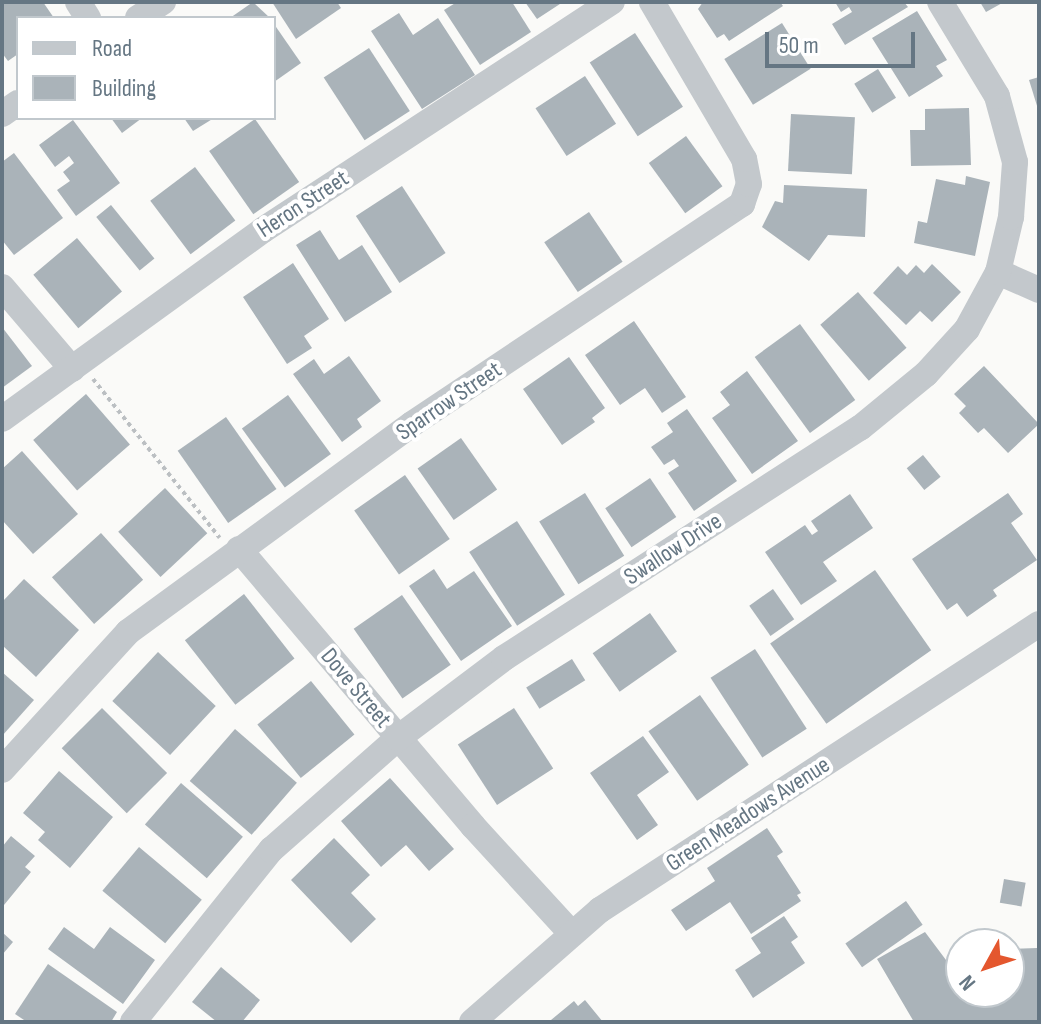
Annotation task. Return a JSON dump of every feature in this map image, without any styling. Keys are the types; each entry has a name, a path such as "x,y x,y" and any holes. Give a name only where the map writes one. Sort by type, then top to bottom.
{"street":[{"path":"141,16 163,2"},
{"name":"Heron Street","path":"2,419 263,230 612,2"},
{"name":"Sparrow Street","path":"2,770 128,632 412,424 742,204 749,184 744,159 652,2"},
{"name":"Swallow Drive","path":"133,1022 271,850 398,738 504,658 860,428 926,374 967,329 998,272 1011,217 1015,162 997,96 940,2"},
{"path":"998,272 1039,290"},
{"path":"2,287 72,369"},
{"name":"Dove Street","path":"239,549 565,938"},
{"name":"Green Meadows Avenue","path":"472,1022 565,938 1039,624"}],"path":[{"path":"72,369 89,374 221,539 239,549"}],"building":[{"path":"2,2 43,2 53,16 16,16 16,55 8,61 2,53"},
{"path":"253,2 268,16 233,16"},
{"path":"272,2 337,2 341,8 296,39"},
{"path":"457,2 512,2 531,32 480,65 444,10"},
{"path":"525,2 563,2 537,19"},
{"path":"703,2 780,2 783,6 729,41 724,34 717,38 698,9"},
{"path":"835,2 904,2 908,7 845,45 832,24 852,12 849,7 841,12"},
{"path":"980,2 1004,2 986,12"},
{"path":"917,11 947,60 936,66 943,76 909,97 872,38"},
{"path":"399,13 413,35 438,18 475,75 422,109 371,31"},
{"path":"782,23 811,69 753,105 724,59"},
{"path":"276,27 301,63 276,81"},
{"path":"635,33 683,107 638,136 590,62"},
{"path":"369,48 410,111 365,140 324,77"},
{"path":"878,69 896,98 872,113 854,84"},
{"path":"585,76 616,124 567,156 536,108"},
{"path":"1039,77 1039,109 1038,109 1029,80"},
{"path":"969,108 971,165 911,166 910,130 925,130 925,109"},
{"path":"791,114 855,117 852,174 788,171"},
{"path":"73,120 120,183 76,216 57,190 70,181 63,172 74,163 69,156 55,167 39,145"},
{"path":"112,120 139,120 122,133"},
{"path":"185,120 211,120 193,131"},
{"path":"256,120 299,182 253,214 209,151"},
{"path":"686,136 722,186 685,213 649,163"},
{"path":"14,153 63,218 14,255 2,240 2,162"},
{"path":"195,167 235,221 191,254 150,201"},
{"path":"966,176 990,182 975,256 914,243 918,221 927,223 936,179 965,185"},
{"path":"784,185 867,189 865,237 828,235 809,261 762,227 775,201 783,203"},
{"path":"402,186 446,253 399,283 356,216"},
{"path":"111,205 154,259 140,271 96,217"},
{"path":"589,212 623,262 578,292 544,242"},
{"path":"320,230 339,260 362,245 392,292 345,322 296,245"},
{"path":"77,238 122,292 78,328 33,275"},
{"path":"293,263 329,319 304,336 312,348 287,364 243,297"},
{"path":"932,264 961,292 932,322 920,311 906,325 873,293 898,266 907,275 916,265 924,273"},
{"path":"858,292 907,348 869,381 820,325"},
{"path":"634,321 686,397 662,413 645,388 620,405 585,355"},
{"path":"800,324 855,400 810,433 755,357"},
{"path":"2,327 32,366 2,388"},
{"path":"349,356 381,401 357,419 362,427 342,442 293,374 314,359 324,374"},
{"path":"569,357 605,408 592,418 595,422 562,445 523,389"},
{"path":"984,366 1039,424 1008,453 984,428 978,433 959,413 966,406 954,394"},
{"path":"747,371 798,441 752,474 712,418 730,405 720,392"},
{"path":"86,394 130,445 77,490 33,440"},
{"path":"288,395 331,454 285,488 242,429"},
{"path":"687,409 737,481 694,511 668,473 679,466 674,459 664,465 651,447 673,432 667,423"},
{"path":"226,417 276,489 228,523 178,451"},
{"path":"461,438 497,490 454,520 418,468"},
{"path":"22,451 78,514 33,554 2,520 2,469"},
{"path":"923,455 941,477 924,490 907,468"},
{"path":"405,475 450,539 399,574 354,511"},
{"path":"650,478 676,517 632,547 605,508"},
{"path":"165,488 207,533 160,577 118,532"},
{"path":"585,493 624,556 578,584 539,522"},
{"path":"1008,493 1023,514 1011,523 1037,560 993,590 997,596 967,617 957,603 947,610 912,559"},
{"path":"850,494 873,528 823,562 837,581 801,605 765,552 805,525 812,535 818,531 811,521"},
{"path":"517,521 565,595 517,626 469,552"},
{"path":"101,533 143,580 94,624 52,577"},
{"path":"434,569 447,589 474,571 512,626 461,661 409,586"},
{"path":"875,570 931,650 826,724 770,643"},
{"path":"24,579 79,630 36,677 2,645 2,602"},
{"path":"773,589 794,619 770,636 749,606"},
{"path":"244,594 294,659 235,705 185,640"},
{"path":"402,595 451,665 402,698 354,629"},
{"path":"650,613 677,652 620,692 593,653"},
{"path":"755,649 807,729 762,758 711,678"},
{"path":"158,652 216,706 170,755 112,701"},
{"path":"572,659 585,680 539,709 526,688"},
{"path":"2,672 34,700 2,736"},
{"path":"311,681 354,735 301,778 257,724"},
{"path":"700,695 749,765 697,801 648,731"},
{"path":"102,708 167,773 127,813 62,748"},
{"path":"514,708 553,768 497,805 458,744"},
{"path":"235,729 297,783 252,835 190,781"},
{"path":"643,736 669,772 637,795 658,825 637,840 590,773"},
{"path":"59,771 113,817 70,868 38,840 45,832 23,813"},
{"path":"390,778 454,849 429,871 406,845 381,867 341,821"},
{"path":"181,783 243,837 207,878 145,825"},
{"path":"767,828 783,852 777,856 801,893 797,895 801,901 751,934 730,902 686,931 671,910 715,881 707,868"},
{"path":"11,836 35,856 25,867 31,872 4,905 2,847"},
{"path":"334,838 370,875 351,893 376,919 351,943 291,880"},
{"path":"139,847 202,900 165,943 102,891"},
{"path":"1004,879 1026,883 1021,906 1000,903"},
{"path":"906,901 923,925 862,967 845,943"},
{"path":"784,916 798,937 791,942 805,963 753,998 735,970 761,953 751,938"},
{"path":"64,927 94,949 110,927 155,960 123,1004 48,949"},
{"path":"2,932 13,942 2,955"},
{"path":"925,932 945,959 945,1008 1025,1008 1025,948 1037,948 1039,1022 914,1022 877,959"},
{"path":"48,964 117,1012 111,1022 27,1022 15,1014"},
{"path":"221,967 260,1000 242,1022 217,1022 192,1002"},
{"path":"585,1000 603,1022 551,1020 574,1001 578,1006"}]}
